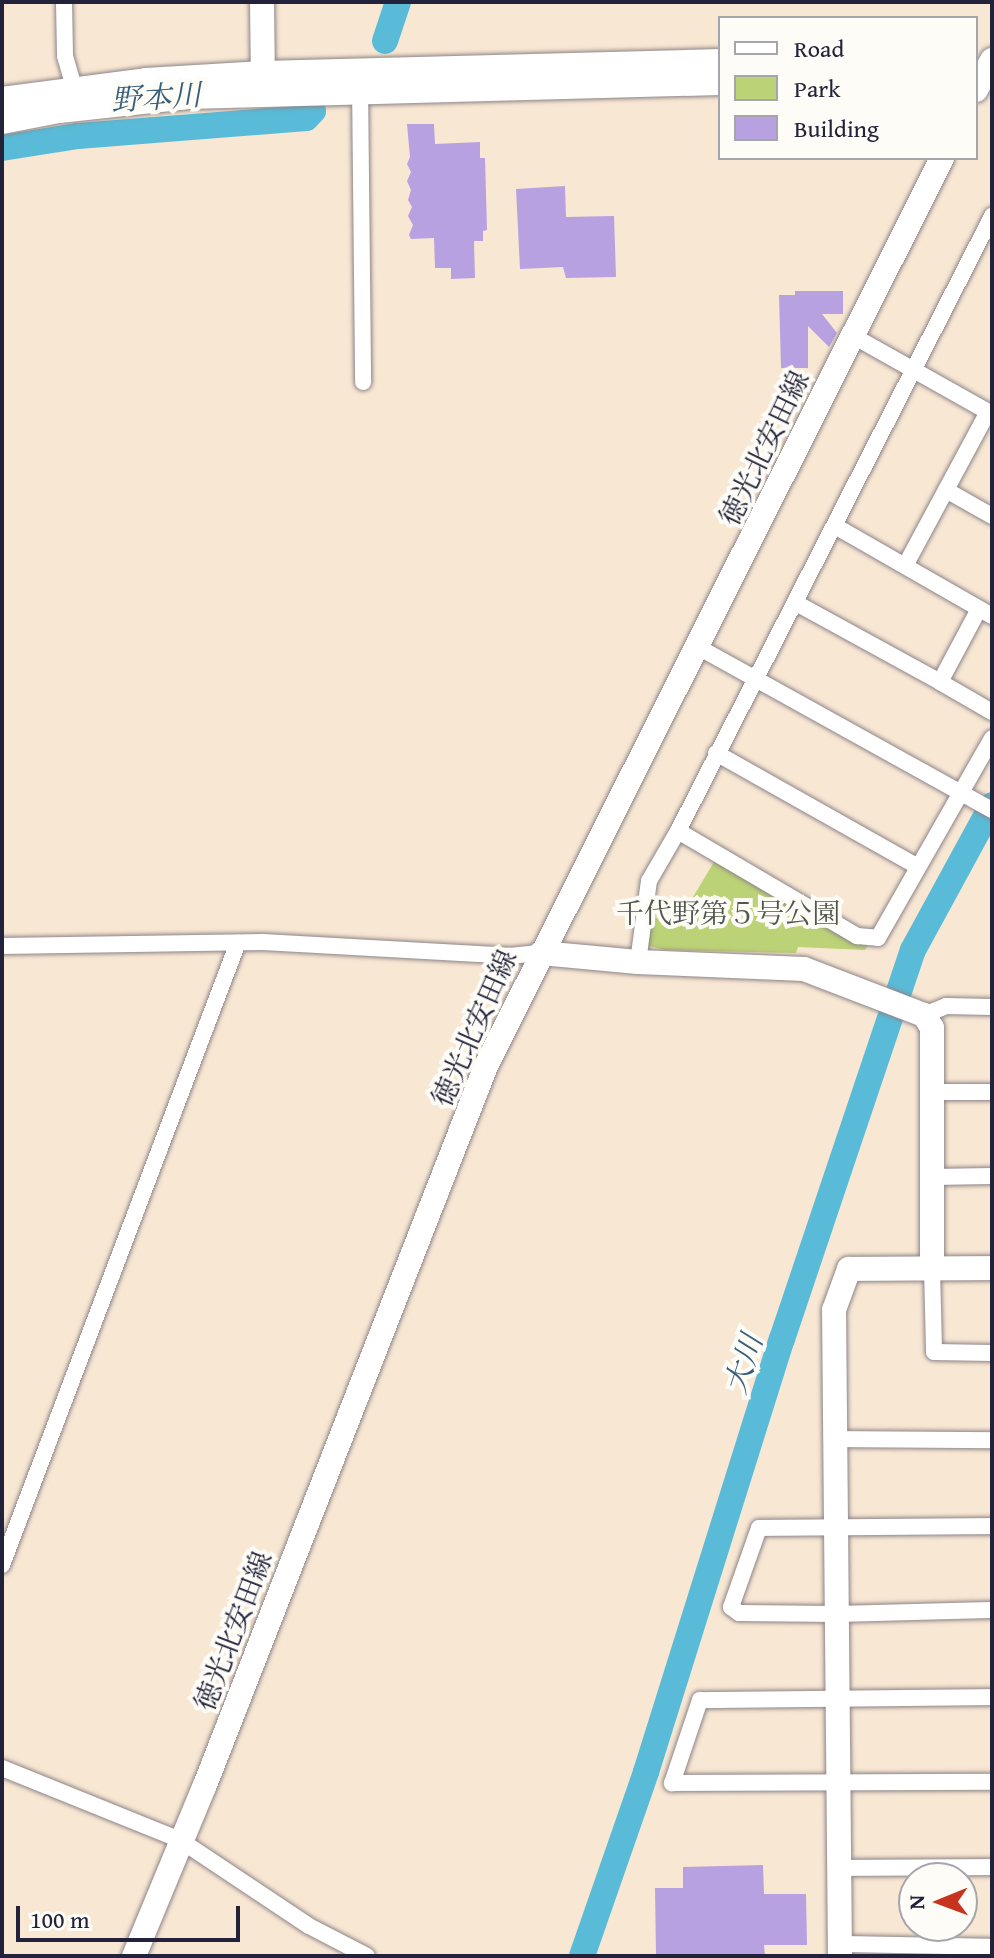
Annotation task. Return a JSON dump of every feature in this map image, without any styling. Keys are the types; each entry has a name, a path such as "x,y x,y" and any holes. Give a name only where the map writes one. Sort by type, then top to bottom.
{"street":[{"path":"64,2 65,56 74,88"},
{"path":"262,2 263,84"},
{"path":"2,99 74,88 360,81 718,61"},
{"path":"360,81 718,83"},
{"path":"360,81 363,382"},
{"path":"2,122 263,84"},
{"name":"徳光北安田線","path":"134,1956 205,1785 486,1066 941,160"},
{"path":"638,962 649,881 796,603 992,216"},
{"path":"853,336 990,413 905,566"},
{"path":"946,490 992,516"},
{"path":"835,526 986,612 940,682"},
{"path":"796,603 992,712"},
{"path":"698,647 992,810"},
{"path":"678,831 857,936 878,938 918,867 965,794 992,738"},
{"path":"716,753 918,867"},
{"path":"2,946 237,945 263,942 510,956 541,953 638,962 804,969 906,1007 932,1028 934,1352 992,1353"},
{"path":"2,1565 237,945"},
{"path":"906,1007 992,1007"},
{"path":"932,1092 992,1092"},
{"path":"932,1177 992,1176"},
{"path":"992,1268 849,1269 834,1310 840,1950 992,1947"},
{"path":"834,1439 992,1440"},
{"path":"992,1526 759,1528 731,1607 739,1613 992,1610"},
{"path":"992,1697 700,1700 672,1783 992,1782"},
{"path":"2,1768 180,1840 309,1926 367,1956"},
{"path":"839,1868 992,1867"}],"green space":[{"name":"千代野第５号公園","path":"714,862 868,946 865,950 798,947 796,953 665,950 645,945 648,918 681,917"}],"building":[{"path":"407,124 434,124 435,144 480,142 480,158 485,158 487,230 483,231 483,241 474,241 475,278 451,279 451,268 435,268 434,238 411,239 409,235 413,225 408,216 412,207 408,200 411,190 407,181 411,172 407,164 410,157"},
{"path":"565,186 566,217 614,216 616,277 566,278 563,267 520,269 516,189"},
{"path":"795,291 843,291 843,314 822,314 837,333 829,347 808,326 808,368 781,368 779,295 795,295"},
{"path":"763,1865 764,1894 806,1894 807,1945 764,1945 765,1956 656,1956 655,1888 683,1888 683,1867"}],"waterway":[{"name":"野本川","path":"385,41 398,2"},
{"name":"野本川","path":"2,148 78,136 306,118 313,111"},
{"name":"大川","path":"582,1956 646,1772 782,1339 913,950 992,805"}]}
